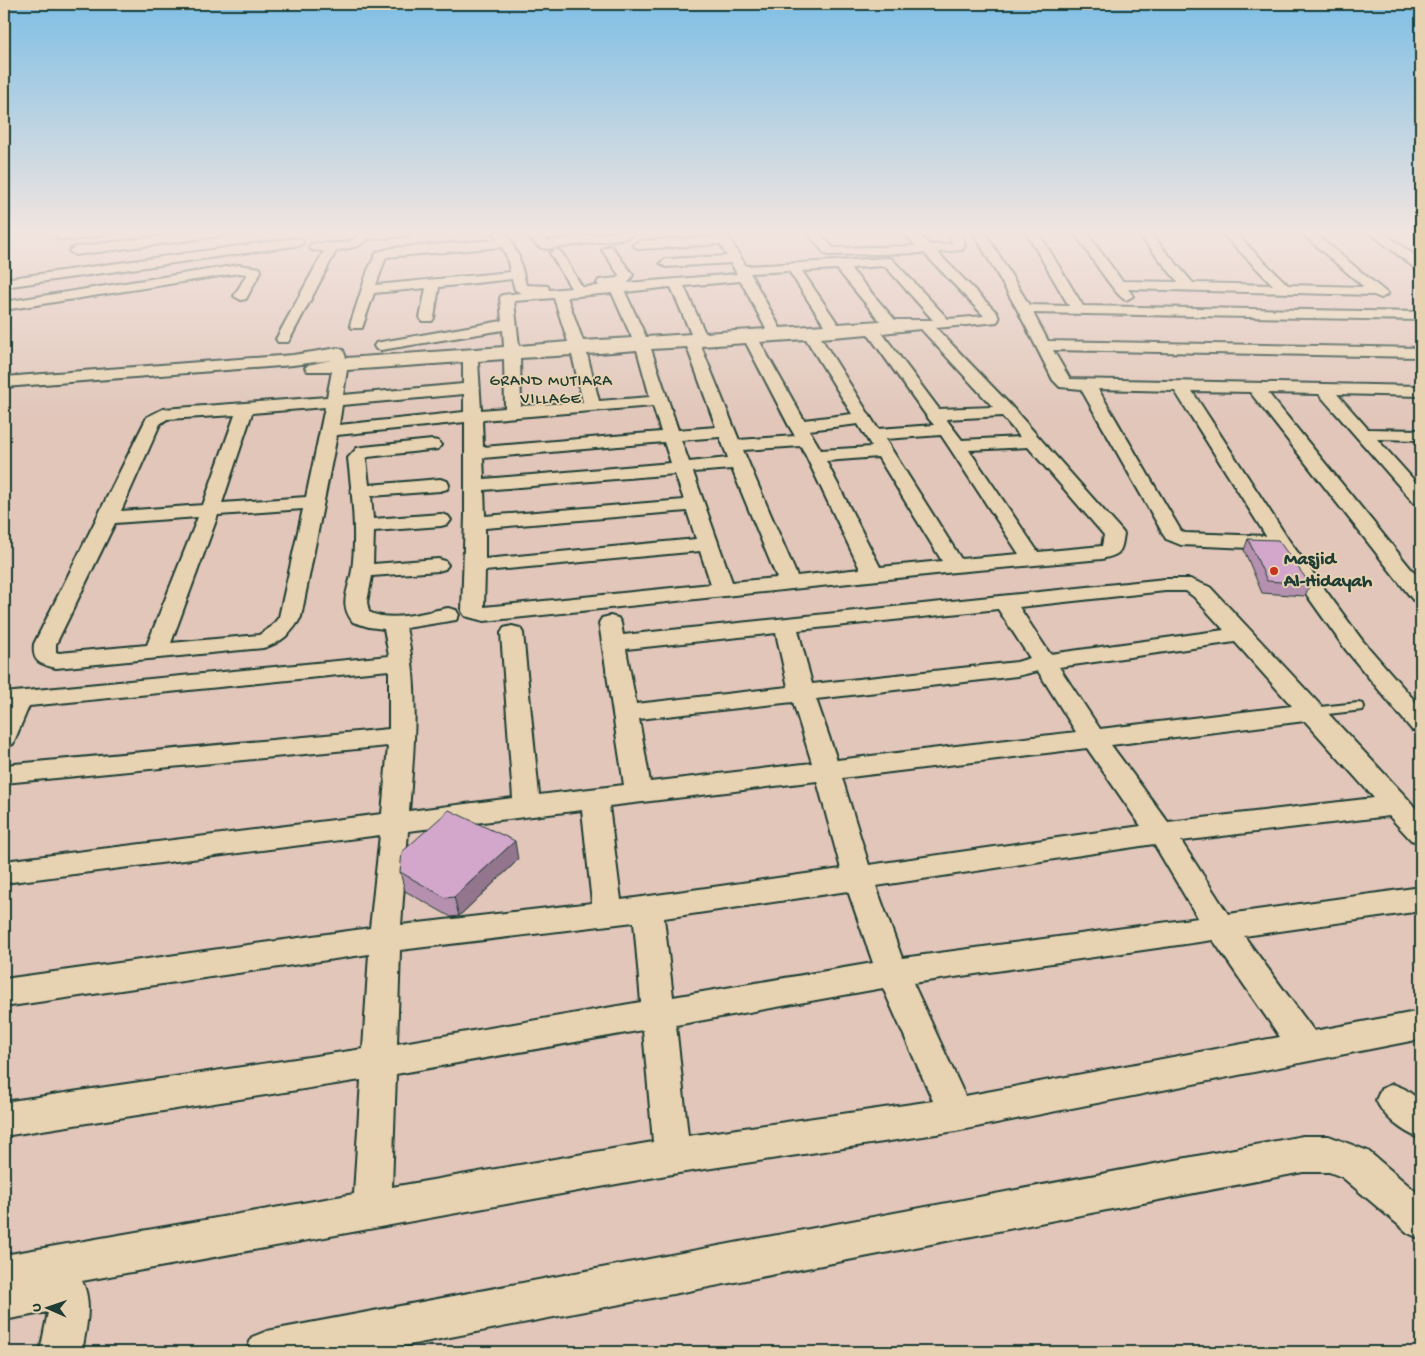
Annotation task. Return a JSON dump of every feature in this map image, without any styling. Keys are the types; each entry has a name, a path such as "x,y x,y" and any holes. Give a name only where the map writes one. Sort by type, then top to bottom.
{"street":[{"path":"4,306 75,295"},
{"path":"283,339 306,295"},
{"path":"357,324 365,295"},
{"path":"427,318 431,295"},
{"path":"513,412 510,324 507,298 535,295"},
{"path":"560,295 577,348 592,406"},
{"path":"620,295 642,343 659,401 724,590"},
{"path":"680,295 733,446 790,584"},
{"path":"756,295 776,333"},
{"path":"811,295 834,330"},
{"path":"867,295 893,326"},
{"path":"919,295 944,323"},
{"path":"697,340 776,333 988,320 992,316 972,295"},
{"path":"1016,295 1061,380 1066,384 1421,392"},
{"path":"1070,295 1079,310"},
{"path":"1125,295 1138,311"},
{"path":"1384,295 1414,316"},
{"path":"1024,309 1414,316"},
{"path":"4,382 293,365 313,368 510,324"},
{"path":"470,357 476,453 477,523 473,611 479,614 1032,558 1102,554 1111,550 1114,534 1031,442 1006,411 922,324"},
{"path":"4,390 339,361 750,337 776,333 811,334 834,330 872,330 893,326"},
{"path":"872,330 957,445 1032,558"},
{"path":"811,334 955,566"},
{"path":"750,337 815,456 873,574"},
{"path":"1043,345 1421,352"},
{"path":"339,361 470,357 511,352"},
{"path":"339,361 334,401 329,431 290,617 279,632 263,641 157,649 56,661 44,656 45,644 156,417 163,414 245,409 334,401 472,388"},
{"path":"1087,385 1173,535 1181,538 1281,544"},
{"path":"1181,387 1281,544 1354,644 1421,724"},
{"path":"1256,389 1421,595"},
{"path":"1324,390 1421,499"},
{"path":"329,431 513,412 659,401"},
{"path":"157,649 210,511 245,409"},
{"path":"934,414 1006,411"},
{"path":"475,485 682,467 733,446 802,433 863,418"},
{"path":"874,434 945,430"},
{"path":"1364,434 1421,435"},
{"path":"476,453 671,435 733,446"},
{"path":"957,445 1031,442"},
{"path":"432,445 363,452 357,458 364,526 362,571 357,612 362,618 374,622 394,622 448,615"},
{"path":"815,456 884,451"},
{"path":"360,491 440,485"},
{"path":"108,518 314,502"},
{"path":"477,523 694,505"},
{"path":"364,526 441,520"},
{"path":"475,566 707,544"},
{"path":"362,571 438,565"},
{"path":"639,794 611,633 785,625 1165,584 1190,585 1202,592 1241,634 1310,712 1397,805 1421,834"},
{"path":"1004,601 1094,738 1161,833 1220,927 1307,1048"},
{"path":"372,1210 384,973 384,939 402,736 401,662 394,622"},
{"path":"785,625 802,694 858,878 892,973 956,1114"},
{"path":"512,633 527,808"},
{"path":"625,713 1017,669 1044,662 1241,634"},
{"path":"4,738 12,700 401,662"},
{"path":"4,872 527,808 594,798 1310,712"},
{"path":"4,774 402,736"},
{"path":"594,798 608,915"},
{"path":"4,993 384,939 608,915 1161,833 1397,805"},
{"path":"4,1119 379,1062 892,973 1421,898"},
{"path":"648,909 672,1156"},
{"path":"4,1275 672,1156 956,1114 1421,1025"},
{"path":"1393,1100 1421,1122"},
{"path":"266,1352 1303,1154 1329,1154 1355,1164 1421,1220"},
{"path":"4,1300 56,1290 68,1295 68,1312 61,1352"}],"lane":[{"path":"1310,712 1358,707"}],"building":[{"path":"1248,539 1278,540 1310,584 1267,581"},
{"path":"449,810 515,841 454,897 446,898 400,872 402,852"}],"place":[{"name":"Masjid Al-Hidayah","path":"1274,571"}],"district":[{"name":"GRAND MUTIARA VILLAGE","path":"551,391"}]}
